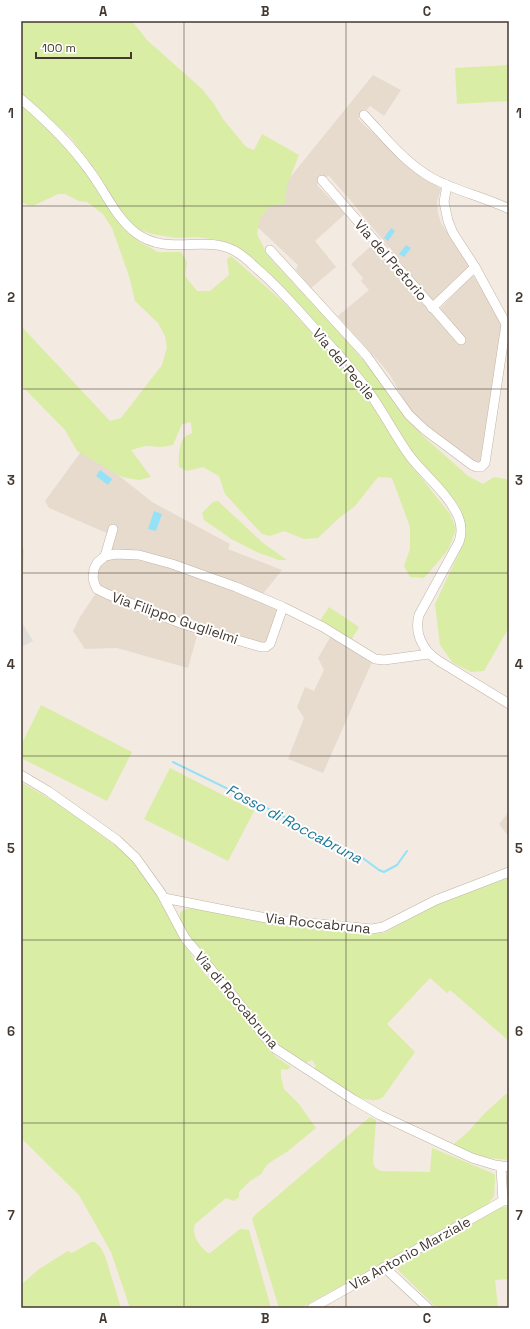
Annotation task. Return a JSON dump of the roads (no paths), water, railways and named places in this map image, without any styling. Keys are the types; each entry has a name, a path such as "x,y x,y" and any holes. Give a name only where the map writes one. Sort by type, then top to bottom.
{"street":[{"name":"Via del Pecile","path":"21,99 55,129 71,146 94,176 118,214 134,231 148,240 157,243 176,246 213,245 227,248 239,254 279,288 364,385 407,451 450,503 458,515 460,522 461,530 459,542 421,608 417,627 419,638 429,654 438,661 509,704"},
{"path":"364,115 412,163 431,177 509,209"},
{"name":"Via del Pretorio","path":"322,180 461,340"},
{"path":"448,185 444,202 447,218 455,236 475,267 507,324"},
{"name":"Via del Pecile","path":"270,250 364,353 409,416 425,430 477,468 481,467 485,463 507,324"},
{"path":"432,308 475,267"},
{"path":"113,530 105,556 132,554 159,560 223,582 283,607 322,627 375,659 387,660 429,654"},
{"name":"Via Filippo Guglielmi","path":"105,556 97,563 94,572 93,581 99,590 164,617 244,643 261,647 269,645 283,607"},
{"name":"Via di Roccabruna","path":"21,775 48,791 124,846 142,865 164,898 185,938 276,1049 377,1114 468,1156 505,1167 506,1201"},
{"name":"Via Roccabruna","path":"164,898 280,920 372,929 383,927 436,900 509,872"},
{"name":"Via Antonio Marziale","path":"312,1308 506,1201"},
{"path":"384,1267 428,1308"}],"water":[{"path":"391,228 395,231 388,241 384,238"},
{"path":"406,245 411,248 404,257 399,254"},
{"path":"100,470 112,479 108,485 96,476"},
{"path":"154,511 162,514 156,531 148,529"}],"waterway":[{"name":"Fosso di Roccabruna","path":"173,762 277,813 364,859 384,872 397,865 407,851"}]}
